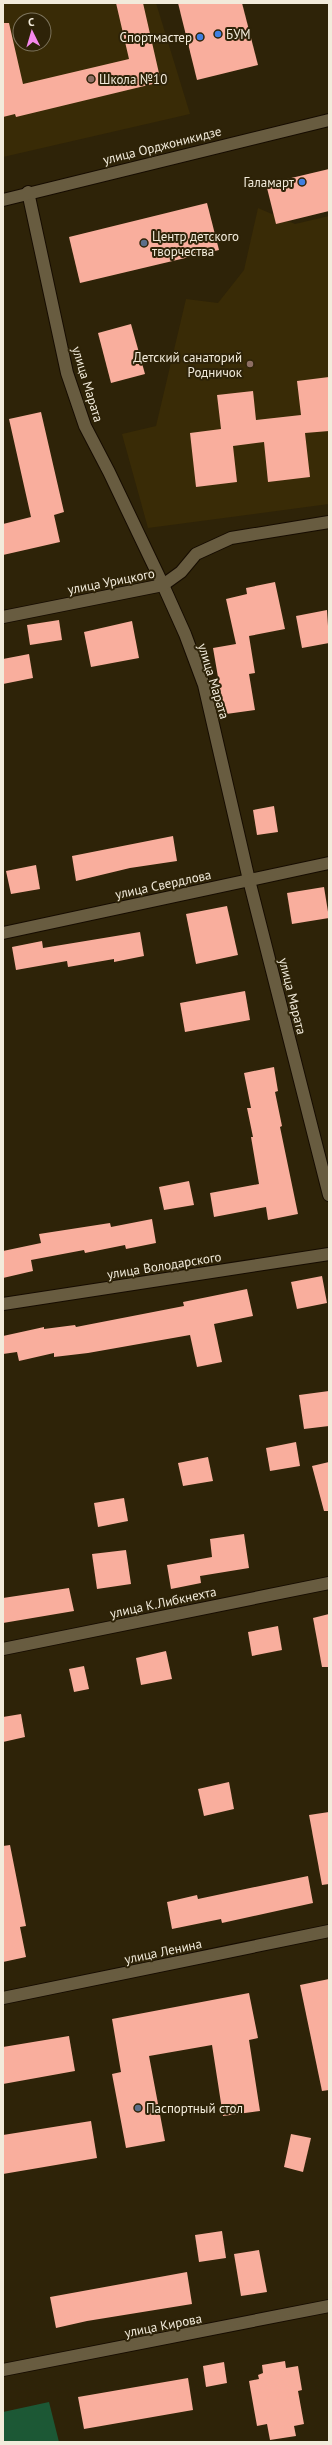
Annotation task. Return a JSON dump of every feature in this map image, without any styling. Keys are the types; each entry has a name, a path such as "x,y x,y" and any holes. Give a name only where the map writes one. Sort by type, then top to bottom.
{"street":[{"name":"улица Орджоникидзе","path":"3,200 28,192 329,120"},
{"name":"улица Марата","path":"28,192 67,373 85,426 109,472 185,634 204,685 249,880 329,1195"},
{"name":"улица Урицкого","path":"3,616 162,585 181,572 196,554 231,538 329,522"},
{"name":"улица Свердлова","path":"3,933 329,863"},
{"name":"улица Володарского","path":"3,1304 329,1254"},
{"name":"улица К.Либкнехта","path":"3,1649 329,1583"},
{"name":"улица Ленина","path":"3,1998 329,1931"},
{"name":"улица Кирова","path":"3,2370 329,2306"}],"shaded area":[{"name":"Школа №10","path":"3,3 156,3 190,114 3,157"},
{"name":"Детский санаторий Родничок","path":"258,208 295,224 329,216 329,504 148,528 122,434 156,426 186,299 218,303 244,270"}],"green space":[{"path":"49,2402 59,2442 3,2442 3,2412"}],"building":[{"path":"116,3 143,3 161,82 16,117 15,114 3,117 3,23 9,23 12,36 12,52 16,52 23,84 129,59"},
{"name":"БУМ","path":"178,3 242,3 258,65 197,80"},
{"path":"329,169 329,211 276,224 266,184"},
{"name":"Центр детского творчества","path":"207,203 219,250 80,283 69,237"},
{"path":"131,324 145,374 111,383 98,333"},
{"path":"329,377 329,431 305,433 310,477 268,482 264,442 233,446 237,482 196,487 190,433 221,429 217,395 253,391 256,420 301,415 297,381"},
{"path":"41,412 64,512 54,515 60,542 3,555 3,524 31,517 9,419"},
{"path":"275,582 285,629 249,636 255,673 249,674 255,710 219,715 213,684 219,683 213,648 236,644 226,599 247,594 246,588"},
{"path":"327,610 329,643 302,648 296,616"},
{"path":"59,620 62,640 30,645 27,625"},
{"path":"132,621 139,658 91,667 84,632"},
{"path":"29,654 33,678 3,684 3,659"},
{"path":"274,806 278,832 257,835 253,810"},
{"path":"173,836 177,861 130,868 76,881 72,856"},
{"path":"36,865 40,889 11,894 6,871"},
{"path":"324,887 329,918 292,924 287,893"},
{"path":"227,906 238,955 196,964 186,914"},
{"path":"140,932 144,956 114,962 114,959 68,967 67,961 16,970 12,947 42,941 43,948"},
{"path":"245,991 250,1020 185,1032 180,1003"},
{"path":"274,1067 278,1091 275,1092 282,1126 280,1127 298,1214 268,1220 266,1207 214,1217 210,1193 259,1184 251,1137 253,1137 247,1108 251,1108 244,1073"},
{"path":"189,1181 194,1205 164,1210 159,1187"},
{"path":"152,1219 156,1243 126,1249 125,1245 85,1253 84,1250 31,1260 33,1271 3,1278 3,1251 41,1243 39,1234 110,1223 111,1227"},
{"path":"322,1276 327,1303 297,1309 291,1282"},
{"path":"247,1289 253,1316 214,1324 222,1362 197,1367 190,1335 88,1353 54,1357 54,1353 19,1361 17,1352 3,1354 3,1336 44,1327 44,1329 75,1325 76,1327 184,1306 183,1302"},
{"path":"329,1391 329,1426 304,1429 299,1395"},
{"path":"296,1442 300,1466 270,1471 266,1448"},
{"path":"208,1457 213,1481 183,1486 178,1463"},
{"path":"329,1462 329,1511 324,1511 312,1466"},
{"path":"124,1498 128,1521 98,1527 94,1503"},
{"path":"244,1534 249,1568 200,1576 201,1583 171,1589 167,1565 212,1557 210,1539"},
{"path":"126,1550 131,1584 97,1589 92,1554"},
{"path":"69,1588 74,1611 3,1623 3,1598"},
{"path":"329,1614 329,1667 322,1667 313,1618"},
{"path":"278,1626 282,1650 252,1656 248,1632"},
{"path":"166,1651 172,1679 141,1685 136,1658"},
{"path":"84,1666 89,1689 74,1692 69,1669"},
{"path":"21,1714 25,1737 3,1742 3,1717"},
{"path":"229,1782 234,1809 204,1816 198,1789"},
{"path":"329,1812 329,1884 322,1885 309,1815"},
{"path":"10,1845 26,1926 20,1927 26,1957 3,1962 3,1846"},
{"path":"308,1876 313,1903 222,1923 221,1919 172,1929 167,1902 197,1895 198,1899"},
{"path":"329,1979 329,2090 322,2091 300,1985"},
{"path":"249,1993 258,2038 249,2040 260,2111 223,2116 212,2045 149,2056 165,2141 126,2148 112,2074 121,2072 112,2019"},
{"path":"69,2036 75,2071 3,2084 3,2047"},
{"path":"91,2121 97,2158 3,2174 3,2135"},
{"path":"291,2134 311,2138 303,2172 284,2167"},
{"path":"222,2231 226,2258 199,2262 195,2235"},
{"path":"259,2250 267,2292 241,2296 234,2254"},
{"path":"187,2272 192,2304 87,2321 56,2328 50,2297"},
{"path":"285,2361 286,2368 298,2366 302,2390 298,2391 304,2424 294,2426 296,2436 270,2440 267,2424 257,2426 249,2381 259,2379 258,2375 263,2373 262,2365"},
{"path":"224,2362 227,2383 206,2387 203,2366"},
{"path":"188,2378 193,2410 84,2429 78,2397"}],"place":[{"name":"БУМ","path":"218,34"},
{"name":"Спортмастер","path":"200,37"},
{"name":"Школа №10","path":"91,79"},
{"name":"Галамарт","path":"302,182"},
{"name":"Центр детского творчества","path":"144,243"},
{"name":"Детский санаторий Родничок","path":"250,364"},
{"name":"Паспортный стол","path":"138,2108"}]}
